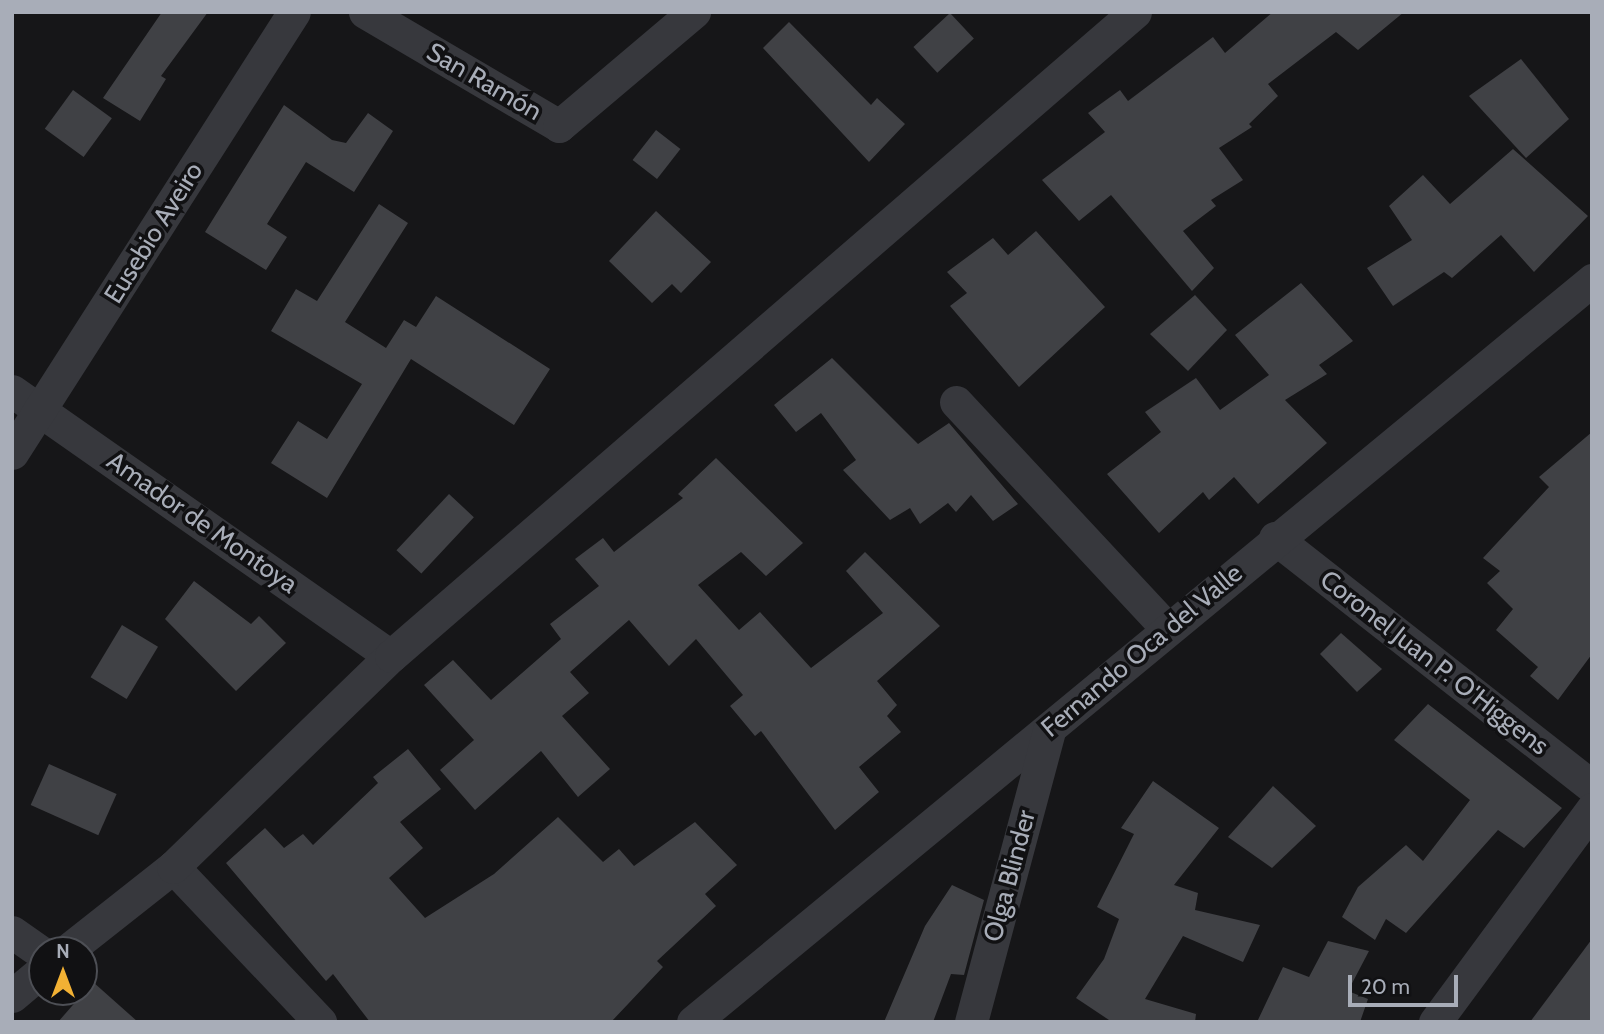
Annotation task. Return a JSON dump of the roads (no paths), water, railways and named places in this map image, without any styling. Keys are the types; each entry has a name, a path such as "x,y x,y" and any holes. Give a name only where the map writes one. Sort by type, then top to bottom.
{"street":[{"name":"Eusebio Aveiro","path":"12,453 294,12"},
{"name":"San Ramón","path":"365,12 559,126 694,12"},
{"path":"86,936 173,867 390,656 1136,12"},
{"name":"Fernando Oca del Valle","path":"692,1022 1049,730 1275,538 1592,280"},
{"name":"Amador de Montoya","path":"12,391 390,656"},
{"path":"956,402 1167,628"},
{"name":"Coronel Juan P. O'Higgens","path":"1275,538 1592,787"},
{"name":"Olga Blinder","path":"971,1022 1049,730"},
{"path":"1435,1022 1592,809"},
{"path":"173,867 320,1022"},
{"path":"12,932 28,943"},
{"path":"12,996 28,983"}]}
